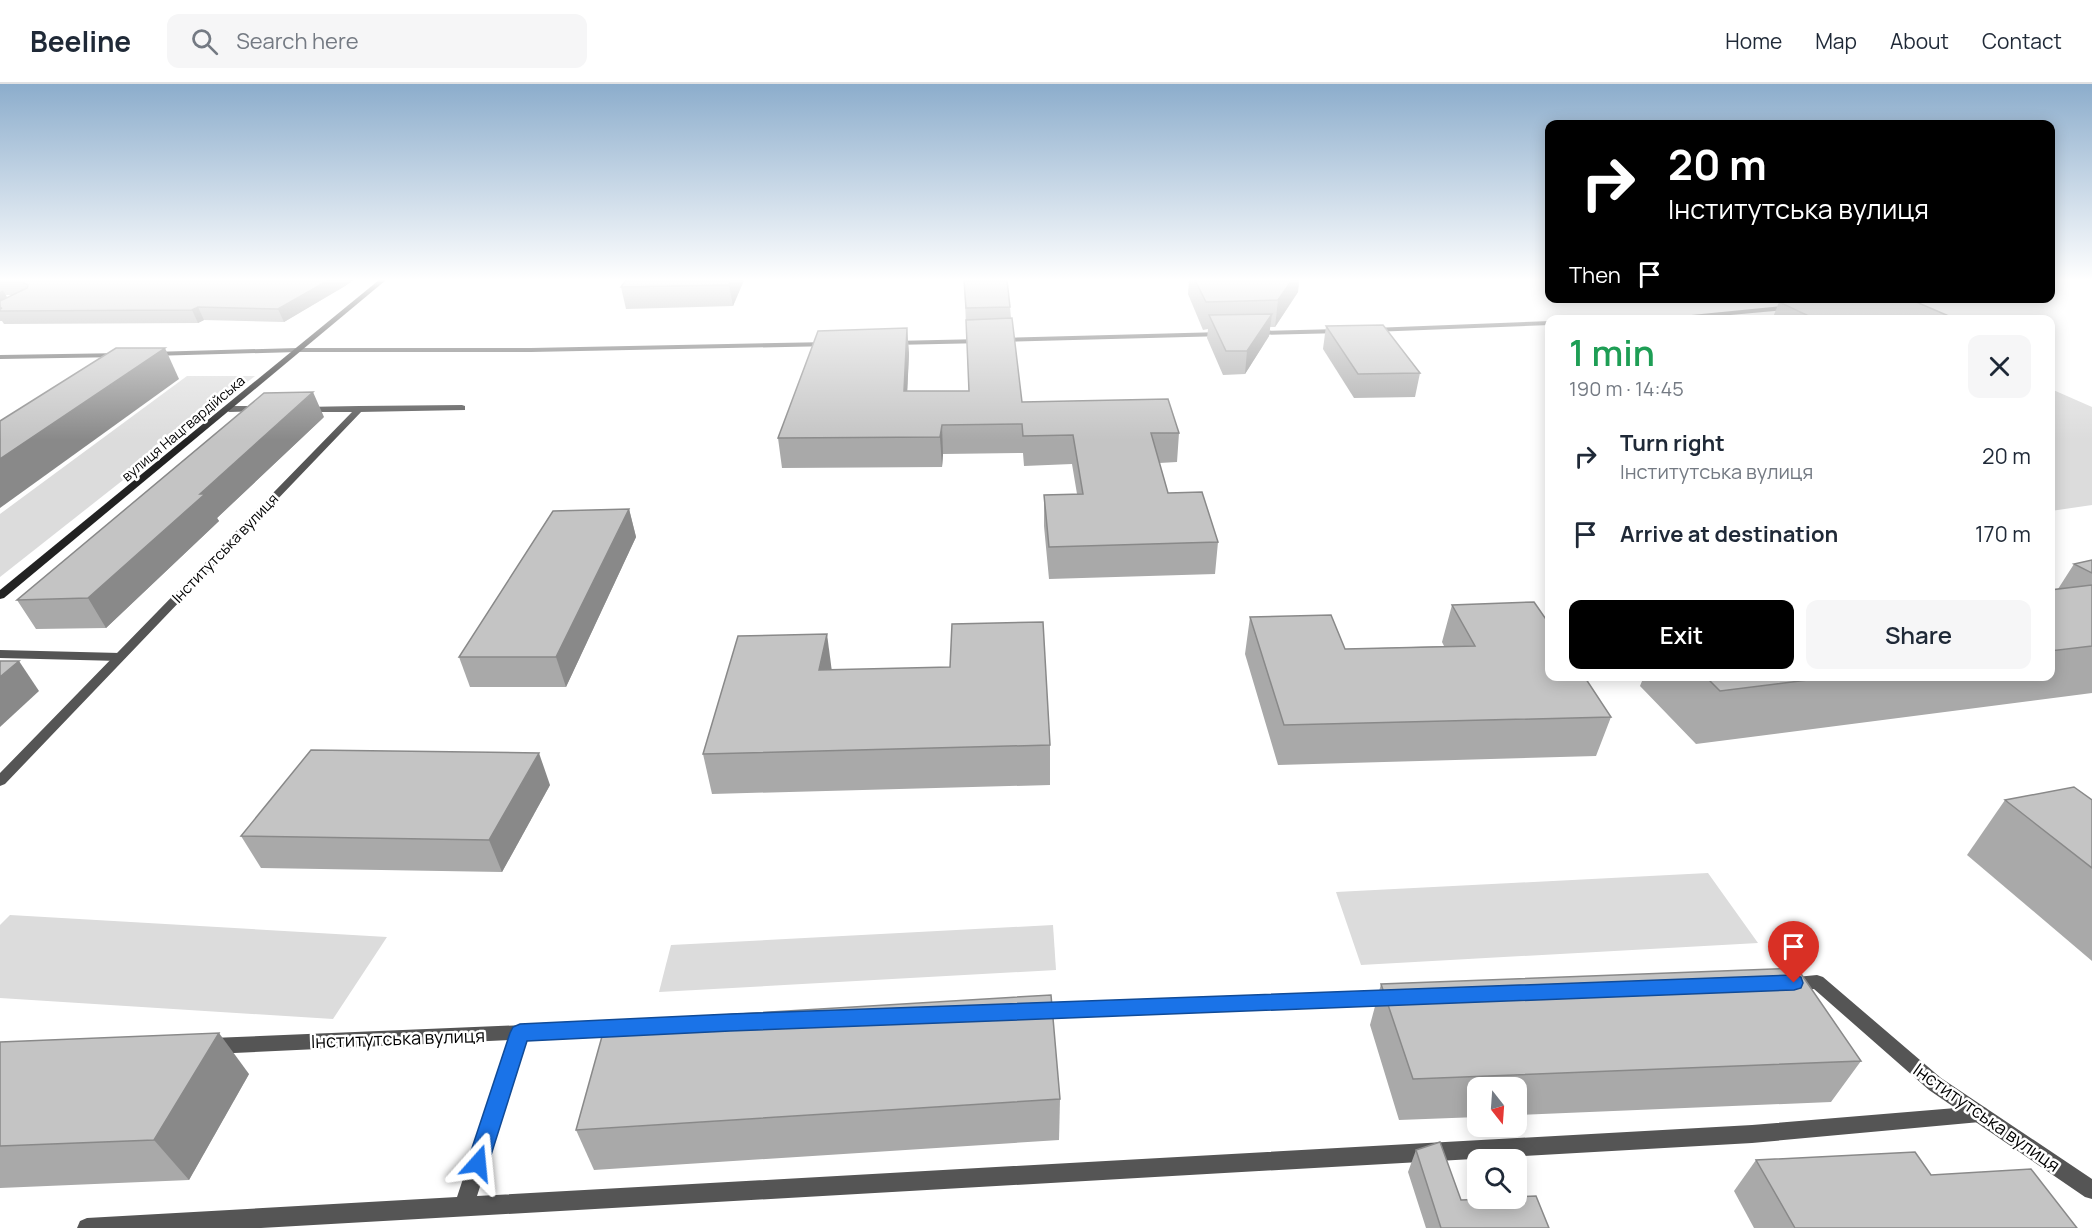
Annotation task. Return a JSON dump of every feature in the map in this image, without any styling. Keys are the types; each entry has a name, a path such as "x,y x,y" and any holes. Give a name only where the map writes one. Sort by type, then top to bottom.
{"street":[{"name":"вулиця Нацгвардійська","path":"0,596 229,409 317,333"},
{"path":"1240,334 1262,333"},
{"path":"885,343 1228,334"},
{"path":"140,354 837,344"},
{"path":"0,357 128,354"},
{"path":"288,409 462,408"},
{"path":"229,409 276,409"},
{"name":"Інститутська вулиця","path":"0,781 359,409"},
{"path":"0,654 120,657"},
{"name":"Інститутська вулиця","path":"1770,984 1817,982 1935,1084 2092,1190"},
{"path":"1025,1011 1415,997"},
{"name":"Інститутська вулиця","path":"199,1046 637,1027"},
{"path":"464,1207 520,1033"},
{"path":"87,1228 1752,1134 1980,1114"}],"shaded area":[{"path":"187,376 255,376 0,577 0,514"},
{"path":"2055,391 2092,407 2092,505 2055,510"},
{"path":"1708,873 1758,943 1361,965 1336,892"},
{"path":"10,915 387,937 333,1019 0,998 0,925"},
{"path":"1053,925 1056,970 659,992 671,945"}],"building":[{"path":"817,333 907,333 904,391 969,391 967,333 1014,333 1022,402 1168,399 1179,433 1151,433 1168,493 1202,492 1218,542 1049,547 1044,495 1083,494 1073,435 1023,436 1022,424 942,425 940,437 778,438"},
{"path":"1218,333 1259,333 1247,351 1226,351"},
{"path":"1331,333 1389,333 1420,373 1358,374"},
{"path":"116,348 165,348 0,459 0,421"},
{"path":"313,392 200,494 205,494 88,598 17,600 264,393"},
{"path":"629,509 556,657 459,657 553,511"},
{"path":"2092,560 2092,573 2074,564"},
{"path":"2092,585 2092,646 2055,650 2055,589"},
{"path":"1534,602 1545,618 1545,681 1587,681 1611,717 1284,725 1250,617 1331,615 1345,649 1475,646 1452,605"},
{"path":"1043,622 1050,745 703,754 738,636 827,634 819,670 950,667 952,624"},
{"path":"0,661 19,661 0,677"},
{"path":"1710,681 1800,681 1720,691"},
{"path":"311,750 539,753 489,840 241,836"},
{"path":"2074,787 2092,800 2092,868 2005,800"},
{"path":"1797,968 1861,1061 1413,1079 1381,984"},
{"path":"1051,995 1060,1099 576,1130 606,1022"},
{"path":"219,1033 154,1140 0,1146 0,1042"},
{"path":"1440,1142 1461,1200 1467,1200 1467,1209 1527,1209 1527,1196 1536,1196 1549,1228 1441,1228 1416,1150"},
{"path":"1915,1152 1931,1175 2031,1169 2077,1228 1795,1228 1756,1160"}],"route":[{"path":"478,1163 520,1033 730,1022 1794,983"}]}
